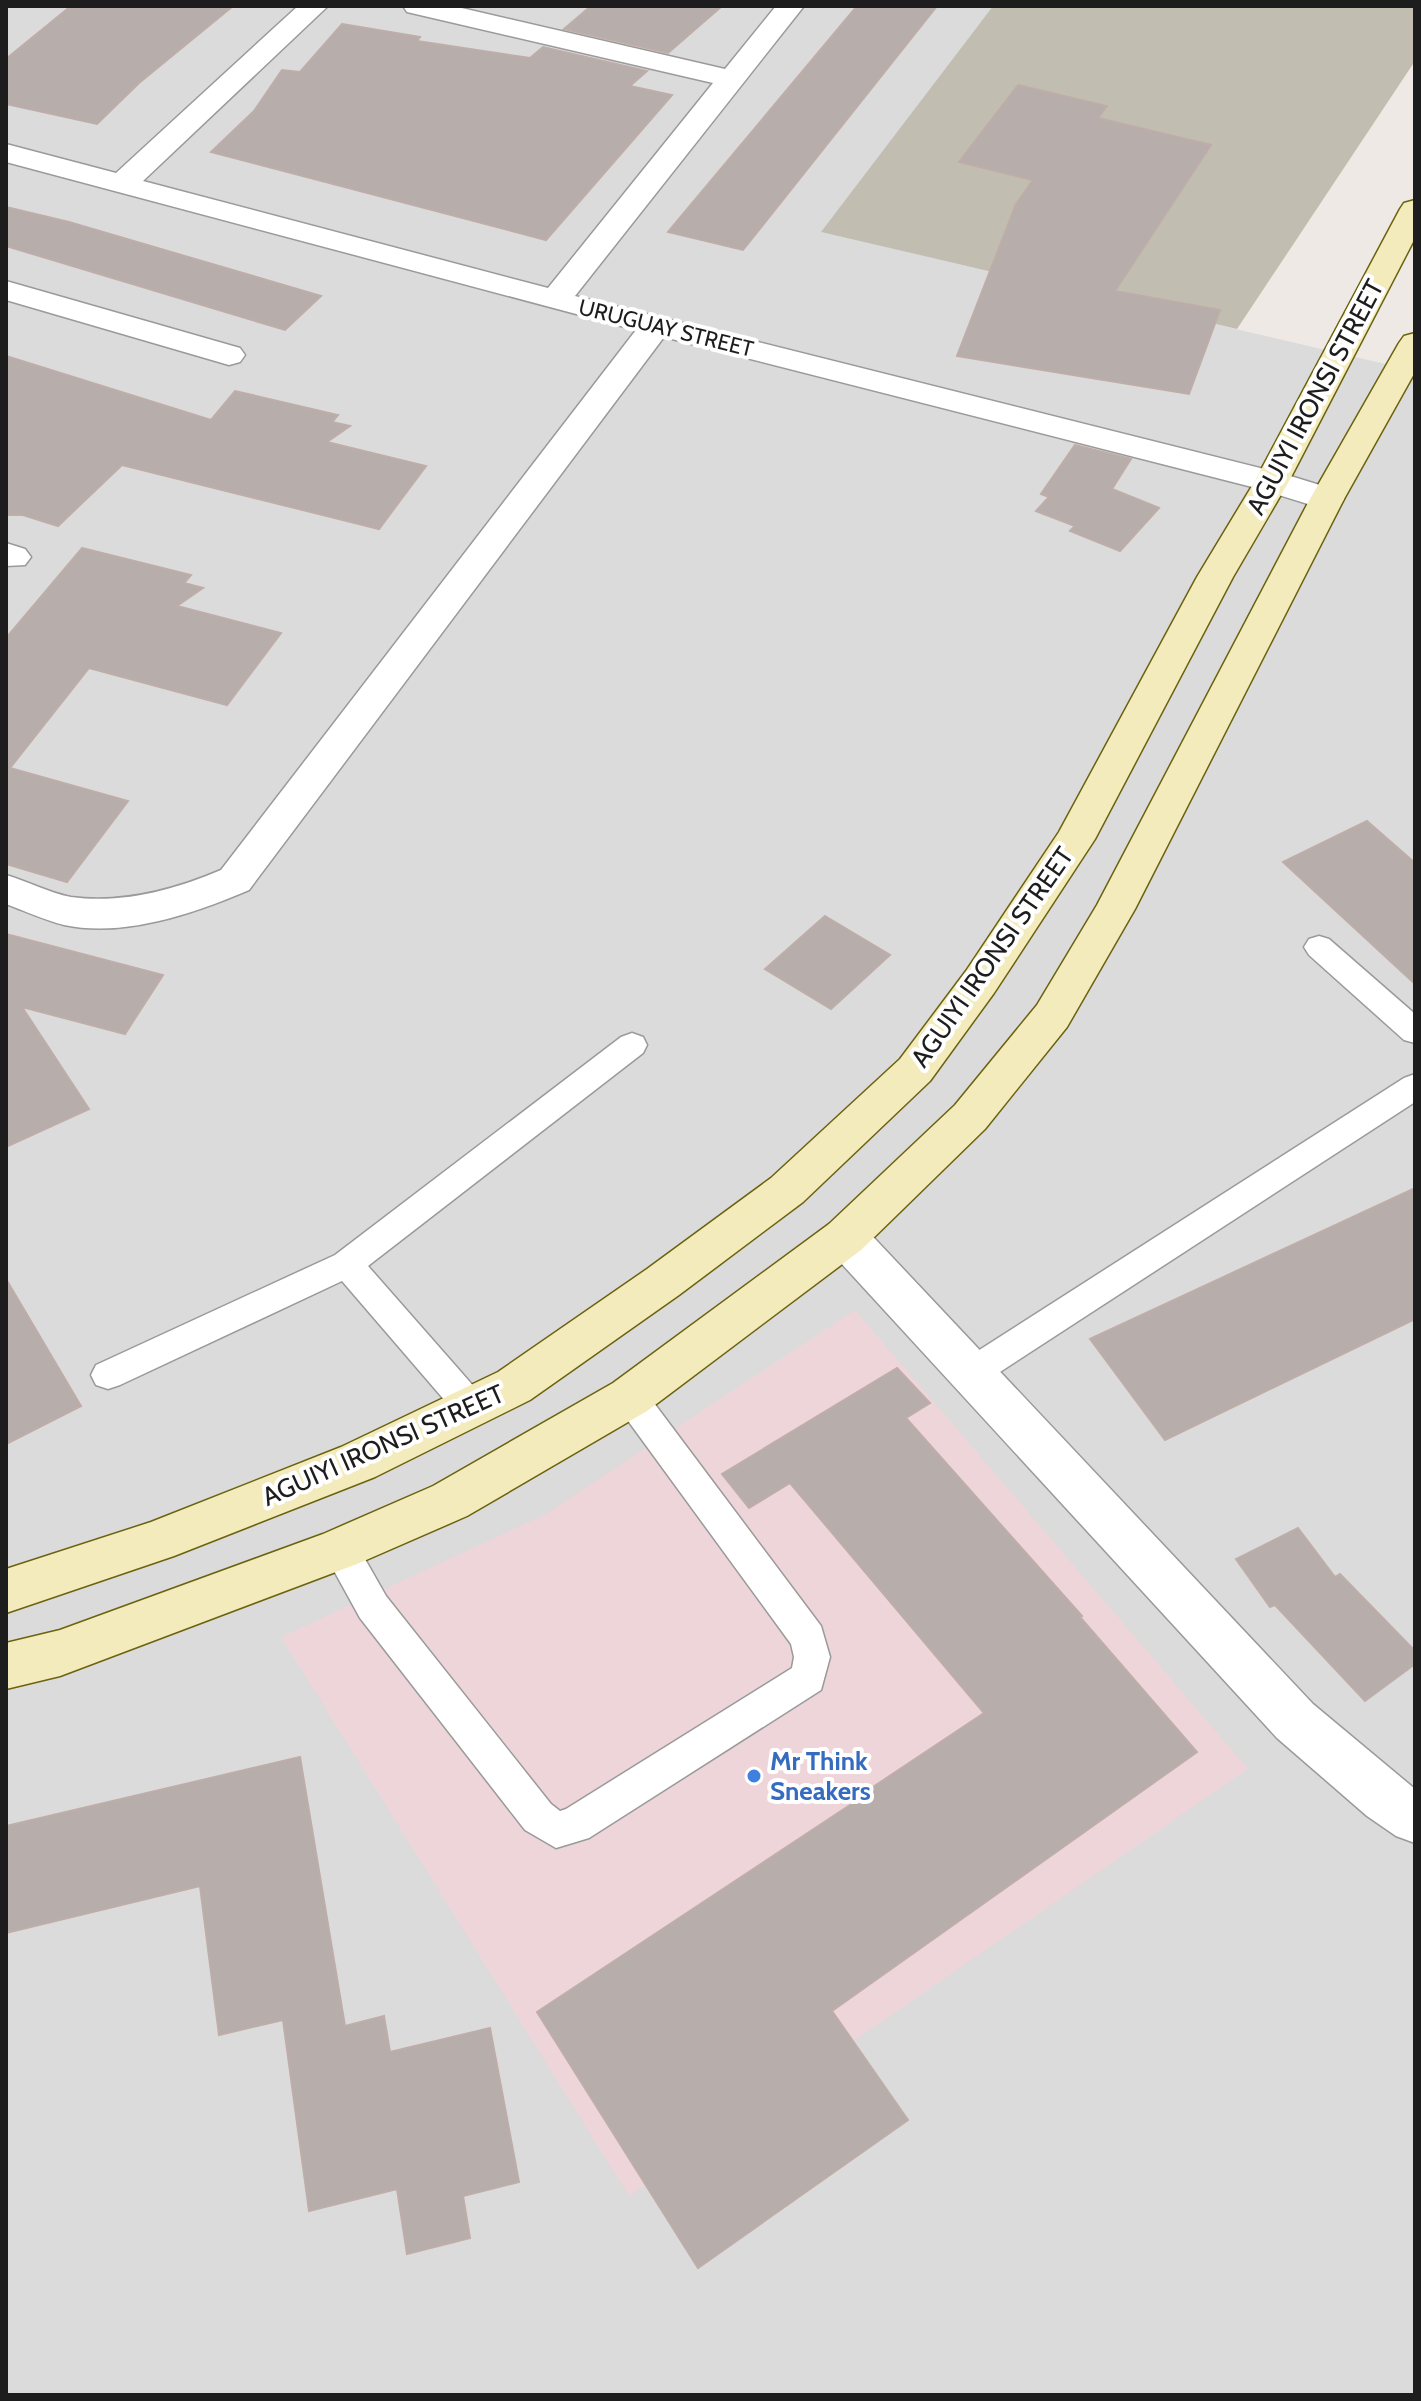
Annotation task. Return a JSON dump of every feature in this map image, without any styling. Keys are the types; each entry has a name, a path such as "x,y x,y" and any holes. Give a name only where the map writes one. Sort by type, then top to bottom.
{"main road":[{"name":"AGUIYI IRONSI STREET","path":"6,1591 157,1541 358,1462 527,1378 787,1190 915,1070 980,982 1075,839 1215,577 1272,481 1415,209"},
{"path":"6,1666 60,1653 340,1549 450,1501 630,1397 845,1237 970,1117 1052,1016 1115,909 1327,499 1415,343"}],"street":[{"path":"122,184 314,6"},
{"path":"417,6 732,79"},
{"path":"555,300 790,6"},
{"name":"URUGUAY STREET","path":"6,153 555,300 1272,481 1327,499"},
{"path":"6,290 229,355"},
{"path":"6,889 67,911 120,912 180,903 235,880 657,325"},
{"path":"845,1237 1295,1721 1385,1799 1415,1818"}],"lane":[{"path":"1319,947 1415,1032"},
{"path":"108,1375 347,1264 632,1045"},
{"path":"971,1373 1415,1086"},
{"path":"347,1264 471,1407"},
{"path":"340,1549 373,1607 538,1817 556,1830 575,1825 808,1678 812,1657 808,1638 630,1397"}],"shaded area":[{"path":"6,6 993,6 822,232 1415,371 1415,2395 6,2395"},
{"path":"993,6 1415,6 1415,61 1237,329 821,232"},
{"path":"855,1310 1248,1769 629,2196 281,1637 544,1515"}],"building":[{"path":"71,6 233,6 139,83 97,124 6,104 6,59"},
{"path":"591,6 722,6 668,53 564,29"},
{"path":"857,6 937,6 743,250 668,232"},
{"path":"342,24 420,37 417,41 530,58 543,47 647,71 630,86 672,95 546,240 211,152 254,111 282,70 300,72"},
{"path":"1018,85 1107,106 1098,118 1211,145 1115,291 1220,310 1189,394 957,356 1016,204 1033,180 959,162"},
{"path":"6,207 69,222 321,296 285,330 6,246"},
{"path":"6,356 211,420 235,391 338,415 332,422 350,426 327,442 426,466 379,529 122,465 58,526 23,515 6,515"},
{"path":"1075,445 1131,459 1112,489 1159,508 1120,551 1070,531 1075,526 1036,511 1049,497 1041,494"},
{"path":"82,548 191,575 184,583 203,588 177,606 281,633 227,705 89,668 10,768 128,801 67,882 6,864 6,638"},
{"path":"1367,821 1415,863 1415,984 1283,862"},
{"path":"825,916 890,955 831,1009 765,969"},
{"path":"6,934 163,975 125,1034 22,1007 89,1109 6,1147"},
{"path":"1415,1188 1415,1319 1165,1440 1090,1339"},
{"path":"6,1279 81,1406 6,1444"},
{"path":"897,1368 930,1403 906,1418 1082,1616 1197,1752 832,2011 908,2120 698,2268 537,2012 984,1713 790,1483 749,1508 722,1474"},
{"path":"1298,1528 1335,1577 1340,1574 1415,1651 1415,1664 1365,1701 1275,1605 1270,1607 1236,1559"},
{"path":"300,1757 345,2026 384,2016 390,2052 490,2028 519,2182 463,2196 470,2238 407,2254 397,2189 309,2211 283,2020 219,2035 200,1886 6,1933 6,1826"}],"place":[{"name":"Mr Think Sneakers","path":"754,1776"}]}
